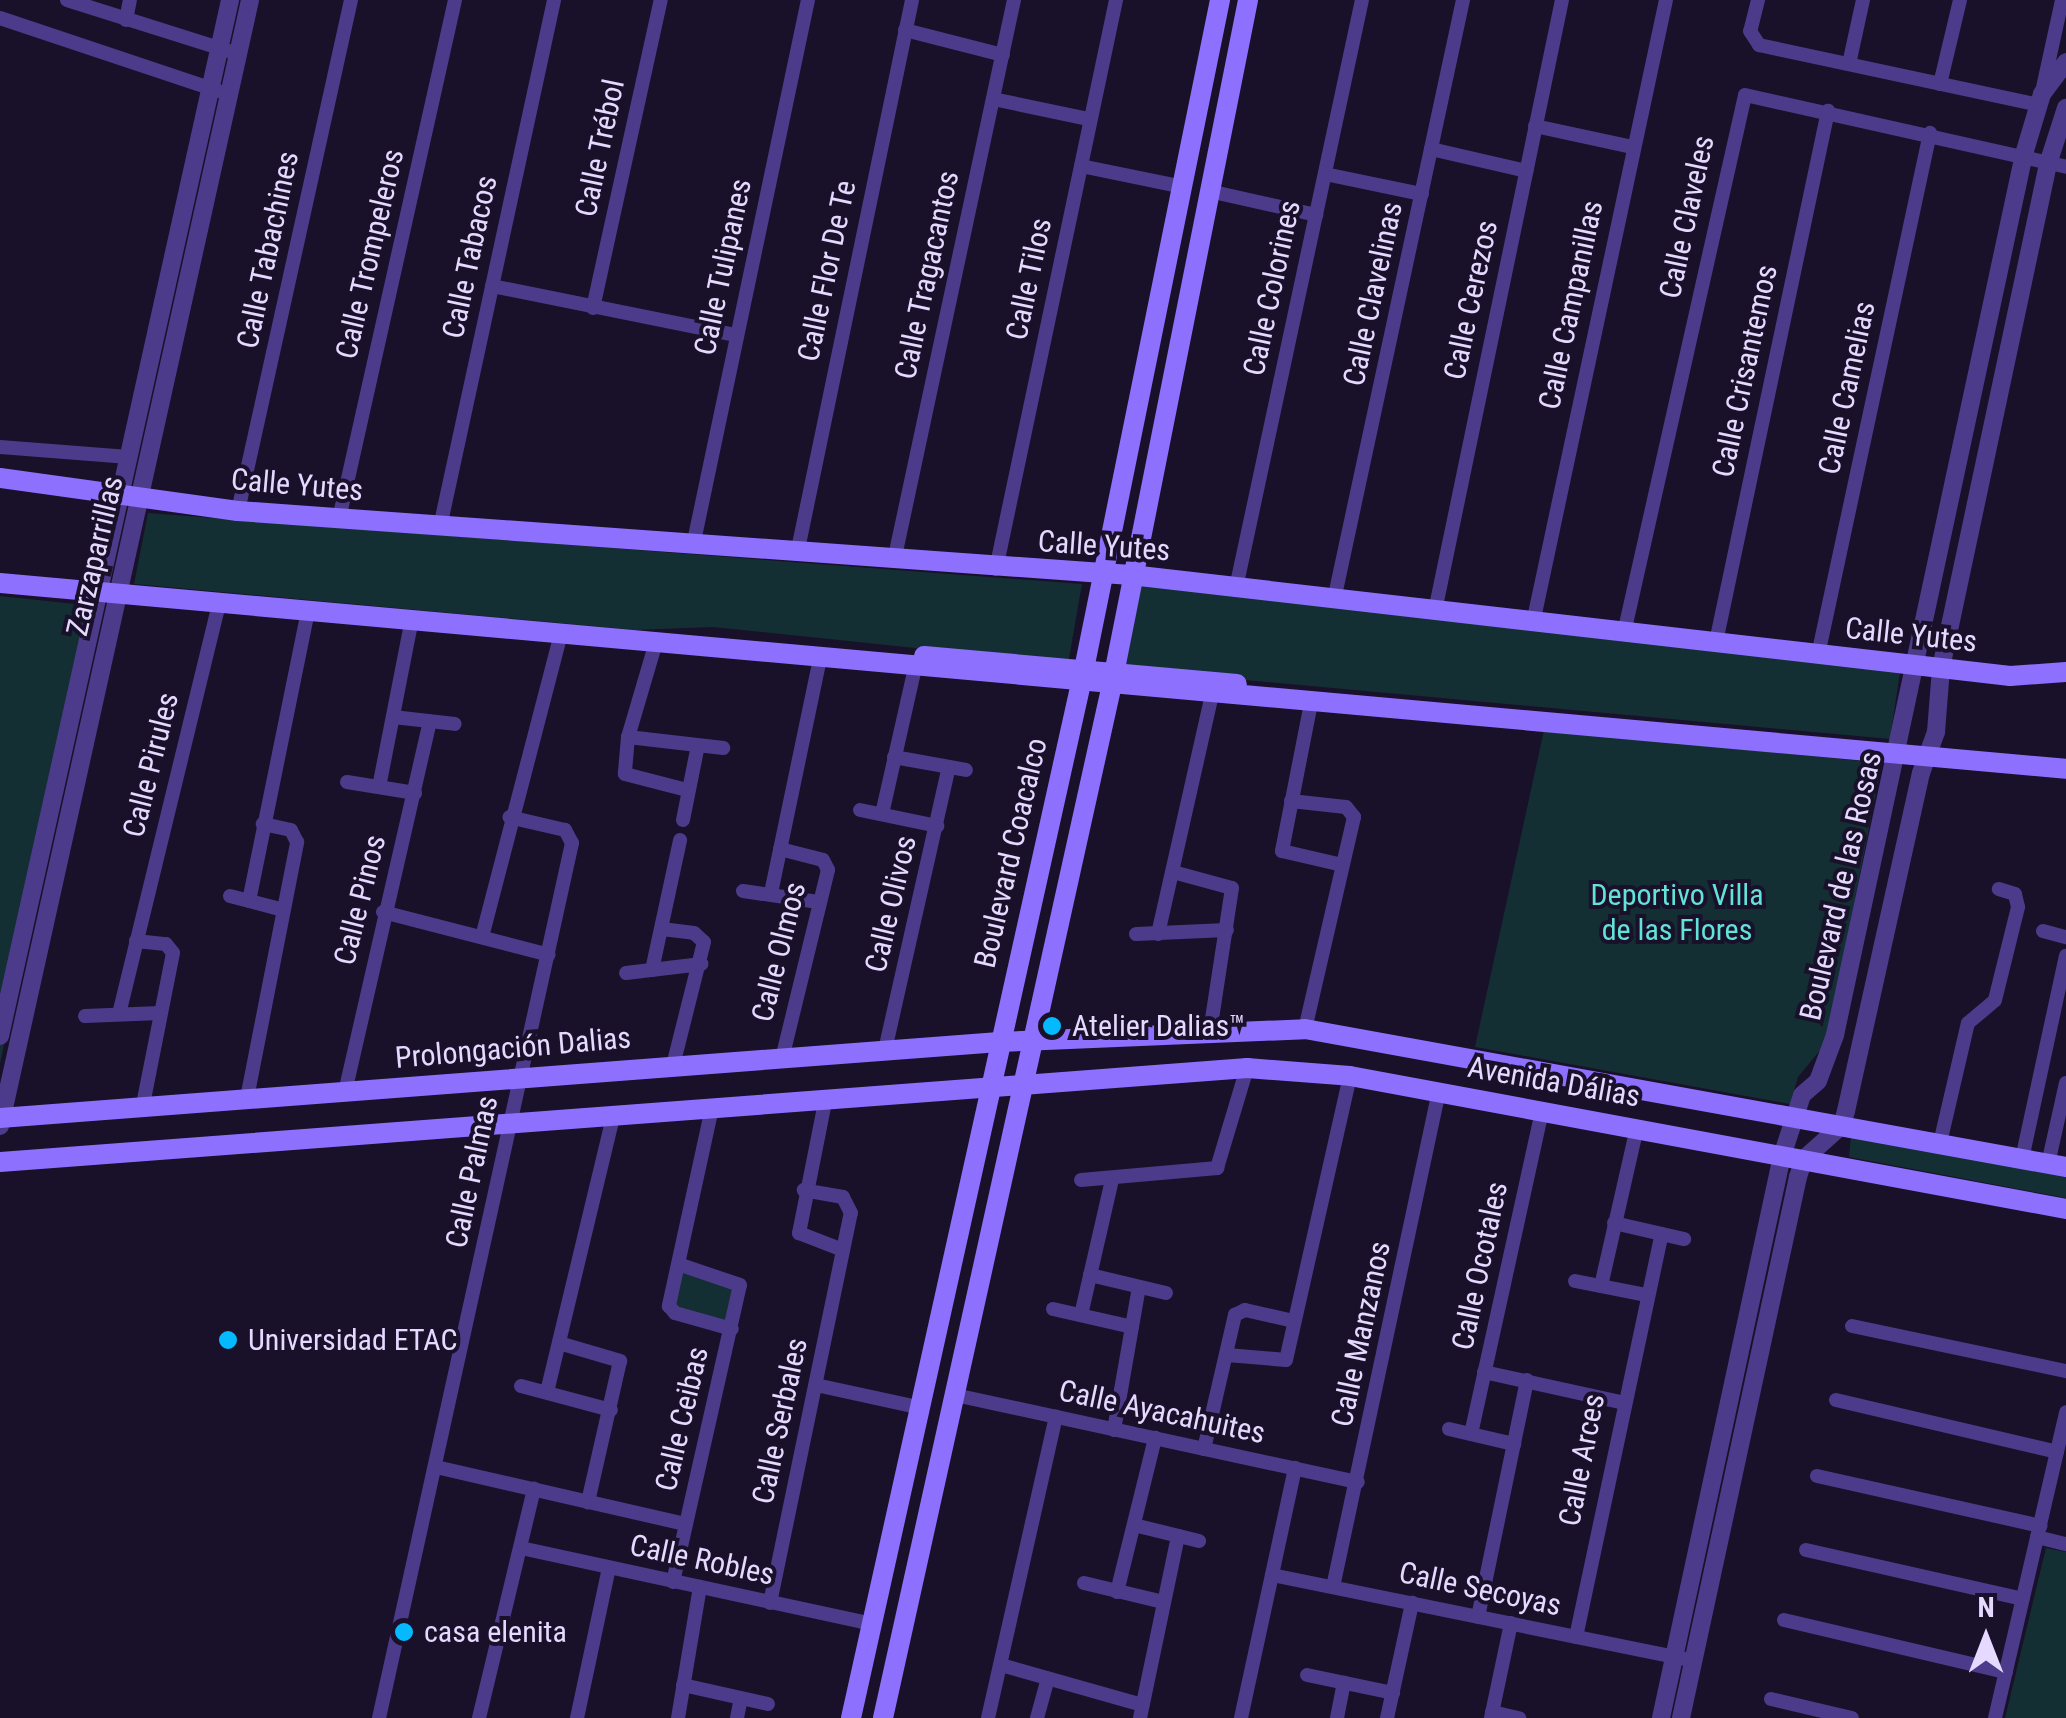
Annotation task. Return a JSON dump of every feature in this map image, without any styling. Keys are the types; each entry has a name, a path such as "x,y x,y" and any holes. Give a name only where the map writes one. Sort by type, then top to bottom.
{"main road":[{"name":"Boulevard Coacalco","path":"851,1718 916,1406 1081,682 1220,0"},
{"name":"Boulevard Coacalco","path":"882,1718 1112,684 1248,0"},
{"name":"Calle Yutes","path":"0,478 128,500 238,511 894,562 1131,576 2010,676 2066,672"},
{"path":"0,582 820,658 1425,700 1500,718"},
{"path":"662,642 766,642 1081,682 2066,770"},
{"name":"Avenida Dálias","path":"1031,1042 1305,1029 2057,1165"},
{"name":"Prolongación Dalias","path":"1,1120 673,1065 1031,1042"},
{"name":"Avenida Dálias","path":"1026,1082 1247,1068 1350,1076 2066,1209"},
{"path":"0,1162 612,1118 1026,1082"}],"street":[{"path":"67,0 218,51 238,54"},
{"path":"126,20 130,0"},
{"name":"Zarzaparrillas","path":"128,500 129,458 230,0"},
{"name":"Zarzaparrillas","path":"0,1036 250,0"},
{"name":"Calle Tabachines","path":"238,511 352,0"},
{"name":"Calle Trompeleros","path":"339,520 455,0"},
{"name":"Calle Tabacos","path":"440,526 554,0"},
{"name":"Calle Trébol","path":"594,308 661,0"},
{"name":"Calle Tulipanes","path":"693,546 808,0"},
{"name":"Calle Flor De Te","path":"797,554 912,0"},
{"name":"Calle Tragacantos","path":"894,562 1014,0"},
{"name":"Calle Tilos","path":"996,568 1116,0"},
{"name":"Calle Colorines","path":"1236,588 1362,0"},
{"name":"Calle Clavelinas","path":"1334,600 1463,0"},
{"name":"Calle Cerezos","path":"1435,611 1562,0"},
{"name":"Calle Campanillas","path":"1534,623 1666,0"},
{"path":"1758,0 1750,32 1759,45 1940,84 2040,100 2062,0"},
{"path":"1849,64 1863,0"},
{"path":"1940,84 1960,0"},
{"path":"0,18 228,94"},
{"path":"905,30 1004,55"},
{"name":"Boulevard de las Rosas","path":"1681,1718 1685,1659 1782,1156 1793,1116 1818,1081 1836,1035 2024,154 2040,100 2066,62"},
{"name":"Calle Claveles","path":"1624,633 1740,101 1753,94 2024,154 2057,165"},
{"path":"993,99 1090,119"},
{"name":"Boulevard de las Rosas","path":"1842,1125 1924,758 1938,723 1941,668 2057,165 2066,108"},
{"name":"Calle Crisantemos","path":"1716,642 1828,111"},
{"path":"1535,126 1632,147"},
{"name":"Calle Camelias","path":"1818,654 1930,134"},
{"path":"1431,149 1526,171"},
{"path":"1081,166 1183,187"},
{"path":"1325,174 1422,194"},
{"path":"1209,191 1316,215"},
{"path":"492,286 736,335"},
{"path":"0,447 129,458"},
{"name":"Zarzaparrillas","path":"1,1120 107,593"},
{"name":"Calle Pirules","path":"120,1014 219,604"},
{"path":"249,901 308,612"},
{"path":"379,787 412,620"},
{"path":"482,937 509,817 561,634"},
{"path":"662,642 628,737 624,766 630,778 688,790"},
{"name":"Calle Olmos","path":"782,1058 827,865 780,849 820,658"},
{"name":"Calle Olivos","path":"882,814 920,662"},
{"path":"1158,934 1212,694"},
{"path":"1310,704 1282,851 1342,866"},
{"path":"393,717 454,724"},
{"name":"Calle Pinos","path":"345,1092 383,912 430,722"},
{"path":"628,737 723,748"},
{"path":"684,820 698,745"},
{"path":"894,757 966,770"},
{"path":"937,826 949,767"},
{"path":"347,782 415,792"},
{"path":"1291,801 1353,810 1305,1029"},
{"name":"Calle Olivos","path":"860,810 937,826 885,1050"},
{"name":"Calle Palmas","path":"379,1718 571,834 509,817"},
{"path":"247,1098 296,835 263,824"},
{"path":"652,970 680,840"},
{"path":"770,893 780,849"},
{"path":"1173,872 1232,888 1210,1032"},
{"path":"1940,1144 1968,1023 1995,1000 2018,906 2015,894 1999,889"},
{"path":"743,891 818,902"},
{"path":"230,896 280,909"},
{"path":"383,912 548,954"},
{"path":"662,929 702,936 702,964 673,1065"},
{"path":"1136,934 1227,930"},
{"path":"2043,930 2066,937"},
{"path":"136,940 172,947 143,1106"},
{"path":"2022,1158 2066,956"},
{"path":"626,973 702,964"},
{"path":"85,1016 160,1013"},
{"path":"1081,1180 1217,1168 1247,1068"},
{"path":"1227,1355 1286,1360 1350,1076"},
{"path":"2057,1165 2066,1084"},
{"name":"Calle Manzanos","path":"1333,1587 1439,1091"},
{"path":"826,1097 804,1190 799,1233 843,1250"},
{"name":"Calle Ceibas","path":"712,1108 670,1310 732,1329"},
{"name":"Calle Ocotales","path":"1471,1434 1542,1110"},
{"path":"547,1392 612,1118"},
{"path":"1804,1159 1842,1125"},
{"path":"1602,1286 1637,1128"},
{"name":"Boulevard de las Rosas","path":"1661,1718 1685,1659 1804,1159"},
{"path":"1081,1315 1112,1180"},
{"name":"Calle Serbales","path":"770,1602 850,1203 804,1190"},
{"path":"1614,1223 1684,1239"},
{"name":"Calle Arces","path":"1576,1636 1622,1402 1662,1234"},
{"name":"Calle Ceibas","path":"673,1582 740,1285 678,1264"},
{"path":"1090,1275 1166,1293"},
{"path":"1575,1281 1646,1295"},
{"path":"1114,1430 1139,1287"},
{"path":"1053,1309 1132,1326"},
{"path":"1204,1449 1240,1311 1294,1321"},
{"path":"1852,1326 2066,1371"},
{"path":"558,1343 620,1361 588,1502"},
{"path":"1484,1372 1622,1402"},
{"path":"1478,1616 1527,1380"},
{"path":"816,1385 916,1406"},
{"path":"521,1386 611,1410"},
{"name":"Calle Ayacahuites","path":"954,1395 1358,1482"},
{"path":"1836,1400 2059,1458"},
{"path":"1996,1718 2038,1531 2059,1458 2066,1412"},
{"path":"988,1718 1056,1417"},
{"path":"1449,1430 1514,1444"},
{"path":"1117,1592 1155,1438"},
{"path":"436,1467 685,1524"},
{"path":"1241,1718 1295,1468"},
{"path":"1816,1476 2038,1531 2066,1544"},
{"path":"479,1718 534,1489"},
{"path":"1134,1525 1200,1540"},
{"path":"1000,1666 1048,1678 1141,1712 1178,1536"},
{"name":"Calle Robles","path":"521,1548 872,1624"},
{"path":"1806,1550 2023,1599"},
{"path":"577,1718 609,1568"},
{"name":"Calle Secoyas","path":"1272,1574 1685,1659"},
{"path":"1084,1583 1163,1602"},
{"path":"678,1718 700,1587"},
{"path":"1387,1718 1412,1603"},
{"path":"1784,1620 2006,1672"},
{"path":"1511,1623 1491,1715 1519,1718"},
{"path":"1307,1674 1393,1692"},
{"path":"1037,1718 1048,1678"},
{"path":"1337,1718 1344,1683"},
{"path":"683,1685 768,1704"},
{"path":"737,1718 741,1698"},
{"path":"1771,1699 1852,1718"}],"green space":[{"path":"148,513 1082,584 1068,664 713,627 635,630 134,584"},
{"path":"1140,585 1900,672 1890,739 1124,669"},
{"path":"0,596 94,606 0,1064"},
{"name":"Deportivo Villa de las Flores","path":"1544,730 1882,763 1826,1043 1798,1077 1790,1104 1475,1047"},
{"path":"1851,1136 2066,1173 2066,1198 1849,1157"},
{"path":"679,1269 736,1286 728,1326 672,1308"},
{"path":"2046,1548 2066,1552 2066,1718 2005,1718"}],"place":[{"name":"Atelier Dalias™","path":"1052,1026"},
{"name":"Universidad ETAC","path":"228,1340"},
{"name":"casa elenita","path":"404,1632"}]}
